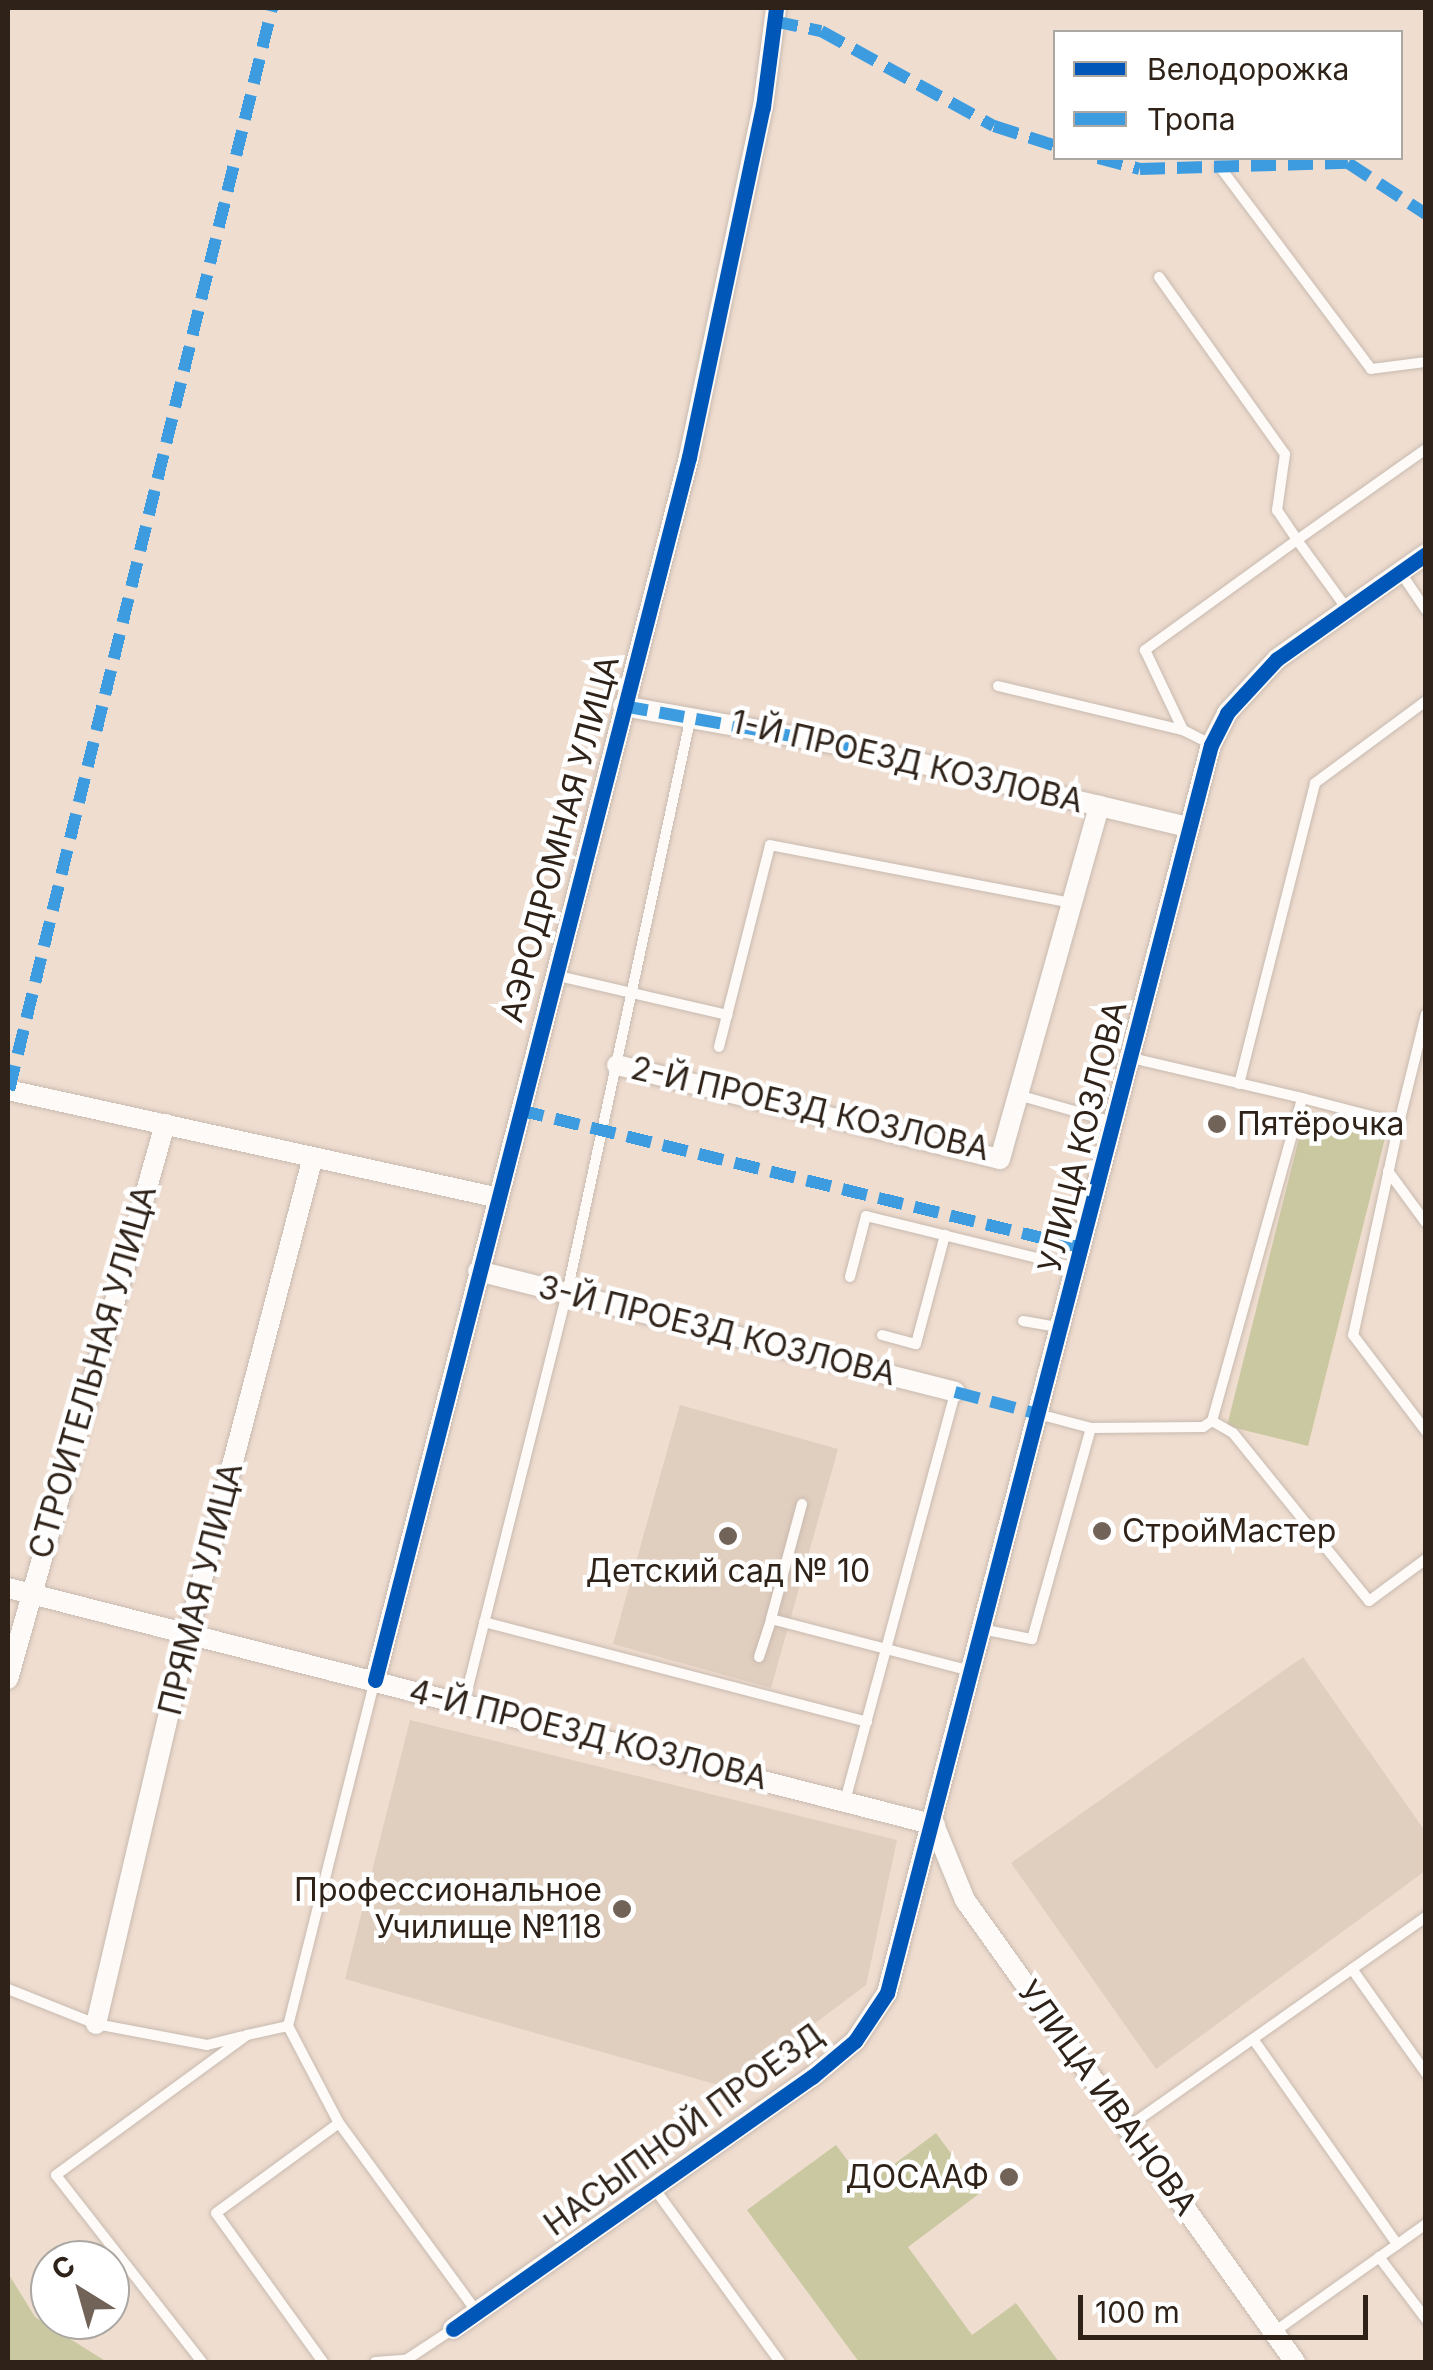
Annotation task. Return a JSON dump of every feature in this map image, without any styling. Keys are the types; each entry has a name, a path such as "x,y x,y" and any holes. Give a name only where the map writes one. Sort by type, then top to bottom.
{"street":[{"name":"АЭРОДРОМНАЯ УЛИЦА","path":"375,1680 553,974 690,457 763,107 776,8"},
{"name":"УЛИЦА КОЗЛОВА","path":"934,1825 1212,744 1250,684 1426,554"},
{"name":"1-Й ПРОЕЗД КОЗЛОВА","path":"623,706 691,715 1189,827"},
{"name":"2-Й ПРОЕЗД КОЗЛОВА","path":"617,1065 1000,1159 1099,806"},
{"path":"8,1090 496,1196"},
{"name":"СТРОИТЕЛЬНАЯ УЛИЦА","path":"8,1679 164,1124"},
{"name":"ПРЯМАЯ УЛИЦА","path":"96,2024 187,1637 313,1157"},
{"name":"3-Й ПРОЕЗД КОЗЛОВА","path":"478,1271 955,1392"},
{"name":"4-Й ПРОЕЗД КОЗЛОВА","path":"8,1588 187,1637 375,1680 934,1825"},
{"name":"УЛИЦА ИВАНОВА","path":"934,1825 965,1900 1295,2362"},
{"name":"НАСЫПНОЙ ПРОЕЗД","path":"452,2329 855,2041 887,1993 934,1825"}],"lane":[{"path":"1220,167 1371,368 1426,362"},
{"path":"1159,277 1285,454 1277,510 1347,609"},
{"path":"1183,730 1145,650 1426,449"},
{"path":"1400,572 1426,610"},
{"path":"998,686 1183,730 1212,744"},
{"path":"1240,1084 1315,783 1426,701"},
{"path":"464,1703 566,1293 691,715"},
{"path":"720,1047 770,845 1072,903"},
{"path":"553,974 727,1015"},
{"path":"1426,1014 1353,1335 1426,1431"},
{"path":"1131,1058 1400,1123"},
{"path":"1018,1095 1115,1122"},
{"path":"1042,1414 1090,1428 1203,1426 1212,1420 1302,1098"},
{"path":"1388,1172 1426,1223"},
{"path":"850,1276 866,1216 1078,1268"},
{"path":"882,1335 916,1344 944,1235"},
{"path":"1024,1321 1063,1328"},
{"path":"845,1801 955,1392"},
{"path":"1212,1420 1233,1433 1369,1601 1426,1559"},
{"path":"986,1630 1032,1638 1090,1428"},
{"path":"759,1657 802,1504"},
{"path":"770,1618 975,1673"},
{"path":"484,1622 867,1722"},
{"name":"АЭРОДРОМНАЯ УЛИЦА","path":"288,2026 375,1680"},
{"path":"1128,2128 1426,1917"},
{"path":"1352,1969 1426,2073"},
{"path":"8,1990 96,2024 207,2045 288,2026 338,2123 476,2311"},
{"path":"202,2362 56,2175 247,2035"},
{"path":"1253,2039 1398,2244"},
{"path":"323,2362 216,2213 338,2123"},
{"path":"654,2187 780,2362"},
{"path":"1274,2332 1426,2224"},
{"path":"1379,2256 1426,2319"},
{"path":"375,2362 406,2360 452,2329"}],"shaded area":[{"path":"1306,1110 1387,1130 1308,1446 1227,1426"},
{"name":"Детский сад № 10","path":"680,1405 838,1449 771,1688 613,1644"},
{"path":"1303,1657 1425,1831 1425,1871 1156,2069 1011,1863"},
{"name":"Профессиональное Училище №118","path":"410,1720 897,1840 866,1985 729,2088 345,1979"},
{"path":"936,2133 980,2193 908,2247 972,2335 1016,2303 1059,2362 859,2362 747,2210 836,2145 866,2185"},
{"path":"8,2273 30,2309 30,2340 72,2340 107,2362 8,2362"}],"marked path":[{"path":"9,1090 272,8"},
{"path":"773,21 821,31 994,126 1053,145"},
{"path":"1106,160 1140,169 1348,163 1426,214"},
{"path":"623,706 848,746"},
{"path":"519,1110 1083,1248"},
{"path":"955,1392 1042,1415"}],"cycle path":[{"path":"375,1680 689,457 763,107 776,8"},
{"path":"453,2329 812,2077 855,2041 887,1993 1211,745 1227,713 1277,659 1426,554"}],"place":[{"name":"Пятёрочка","path":"1217,1124"},
{"name":"СтройМастер","path":"1102,1531"},
{"name":"Детский сад № 10","path":"728,1536"},
{"name":"Профессиональное Училище №118","path":"622,1909"},
{"name":"ДОСААФ","path":"1009,2177"}]}
